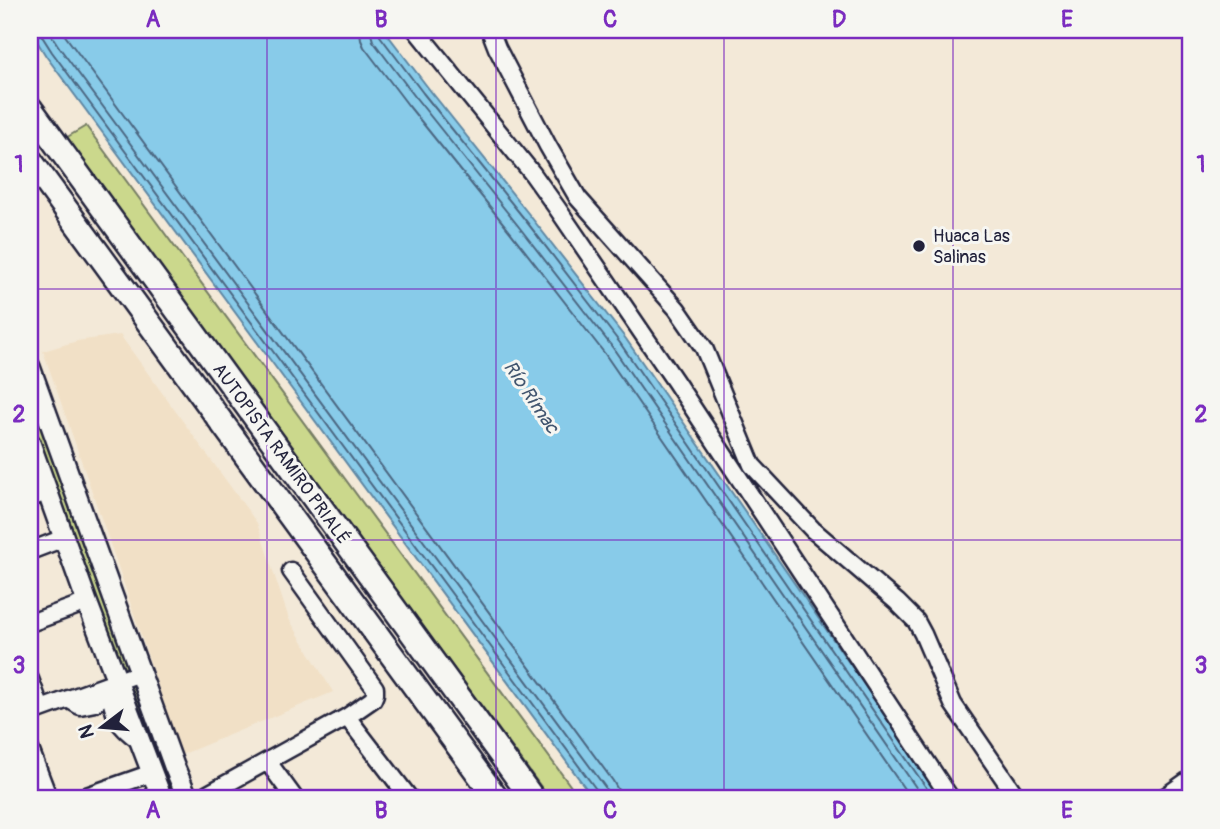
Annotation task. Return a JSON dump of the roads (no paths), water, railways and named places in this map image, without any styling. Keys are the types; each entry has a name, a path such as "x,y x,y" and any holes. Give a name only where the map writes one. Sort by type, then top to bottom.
{"highway":[{"name":"AUTOPISTA RAMIRO PRIALÉ","path":"30,108 533,799"},
{"name":"AUTOPISTA RAMIRO PRIALÉ","path":"30,160 497,799"}],"main road":[{"path":"30,368 188,799"},
{"path":"30,443 39,495 64,538 87,602 111,686 139,741 163,799"}],"street":[{"path":"416,30 532,173 557,208 683,392 951,799"},
{"path":"490,30 576,196 677,309 704,348 752,465 813,530 916,621 953,704 1018,799"},
{"path":"30,551 64,538"},
{"path":"199,799 347,718 373,699 375,688 291,571"},
{"path":"30,623 87,602"},
{"path":"30,679 35,711 74,703 140,673"},
{"path":"111,686 113,708 122,728"},
{"path":"74,703 100,715 139,741"},
{"path":"347,718 402,797"},
{"path":"30,749 49,799"},
{"path":"268,762 295,799"},
{"path":"78,799 152,773"},
{"path":"1162,799 1190,779"}],"water":[{"name":"Río Rímac","path":"30,30 384,30 626,339 943,799 594,799 46,56"}],"place":[{"name":"Huaca Las Salinas","path":"919,246"}]}
